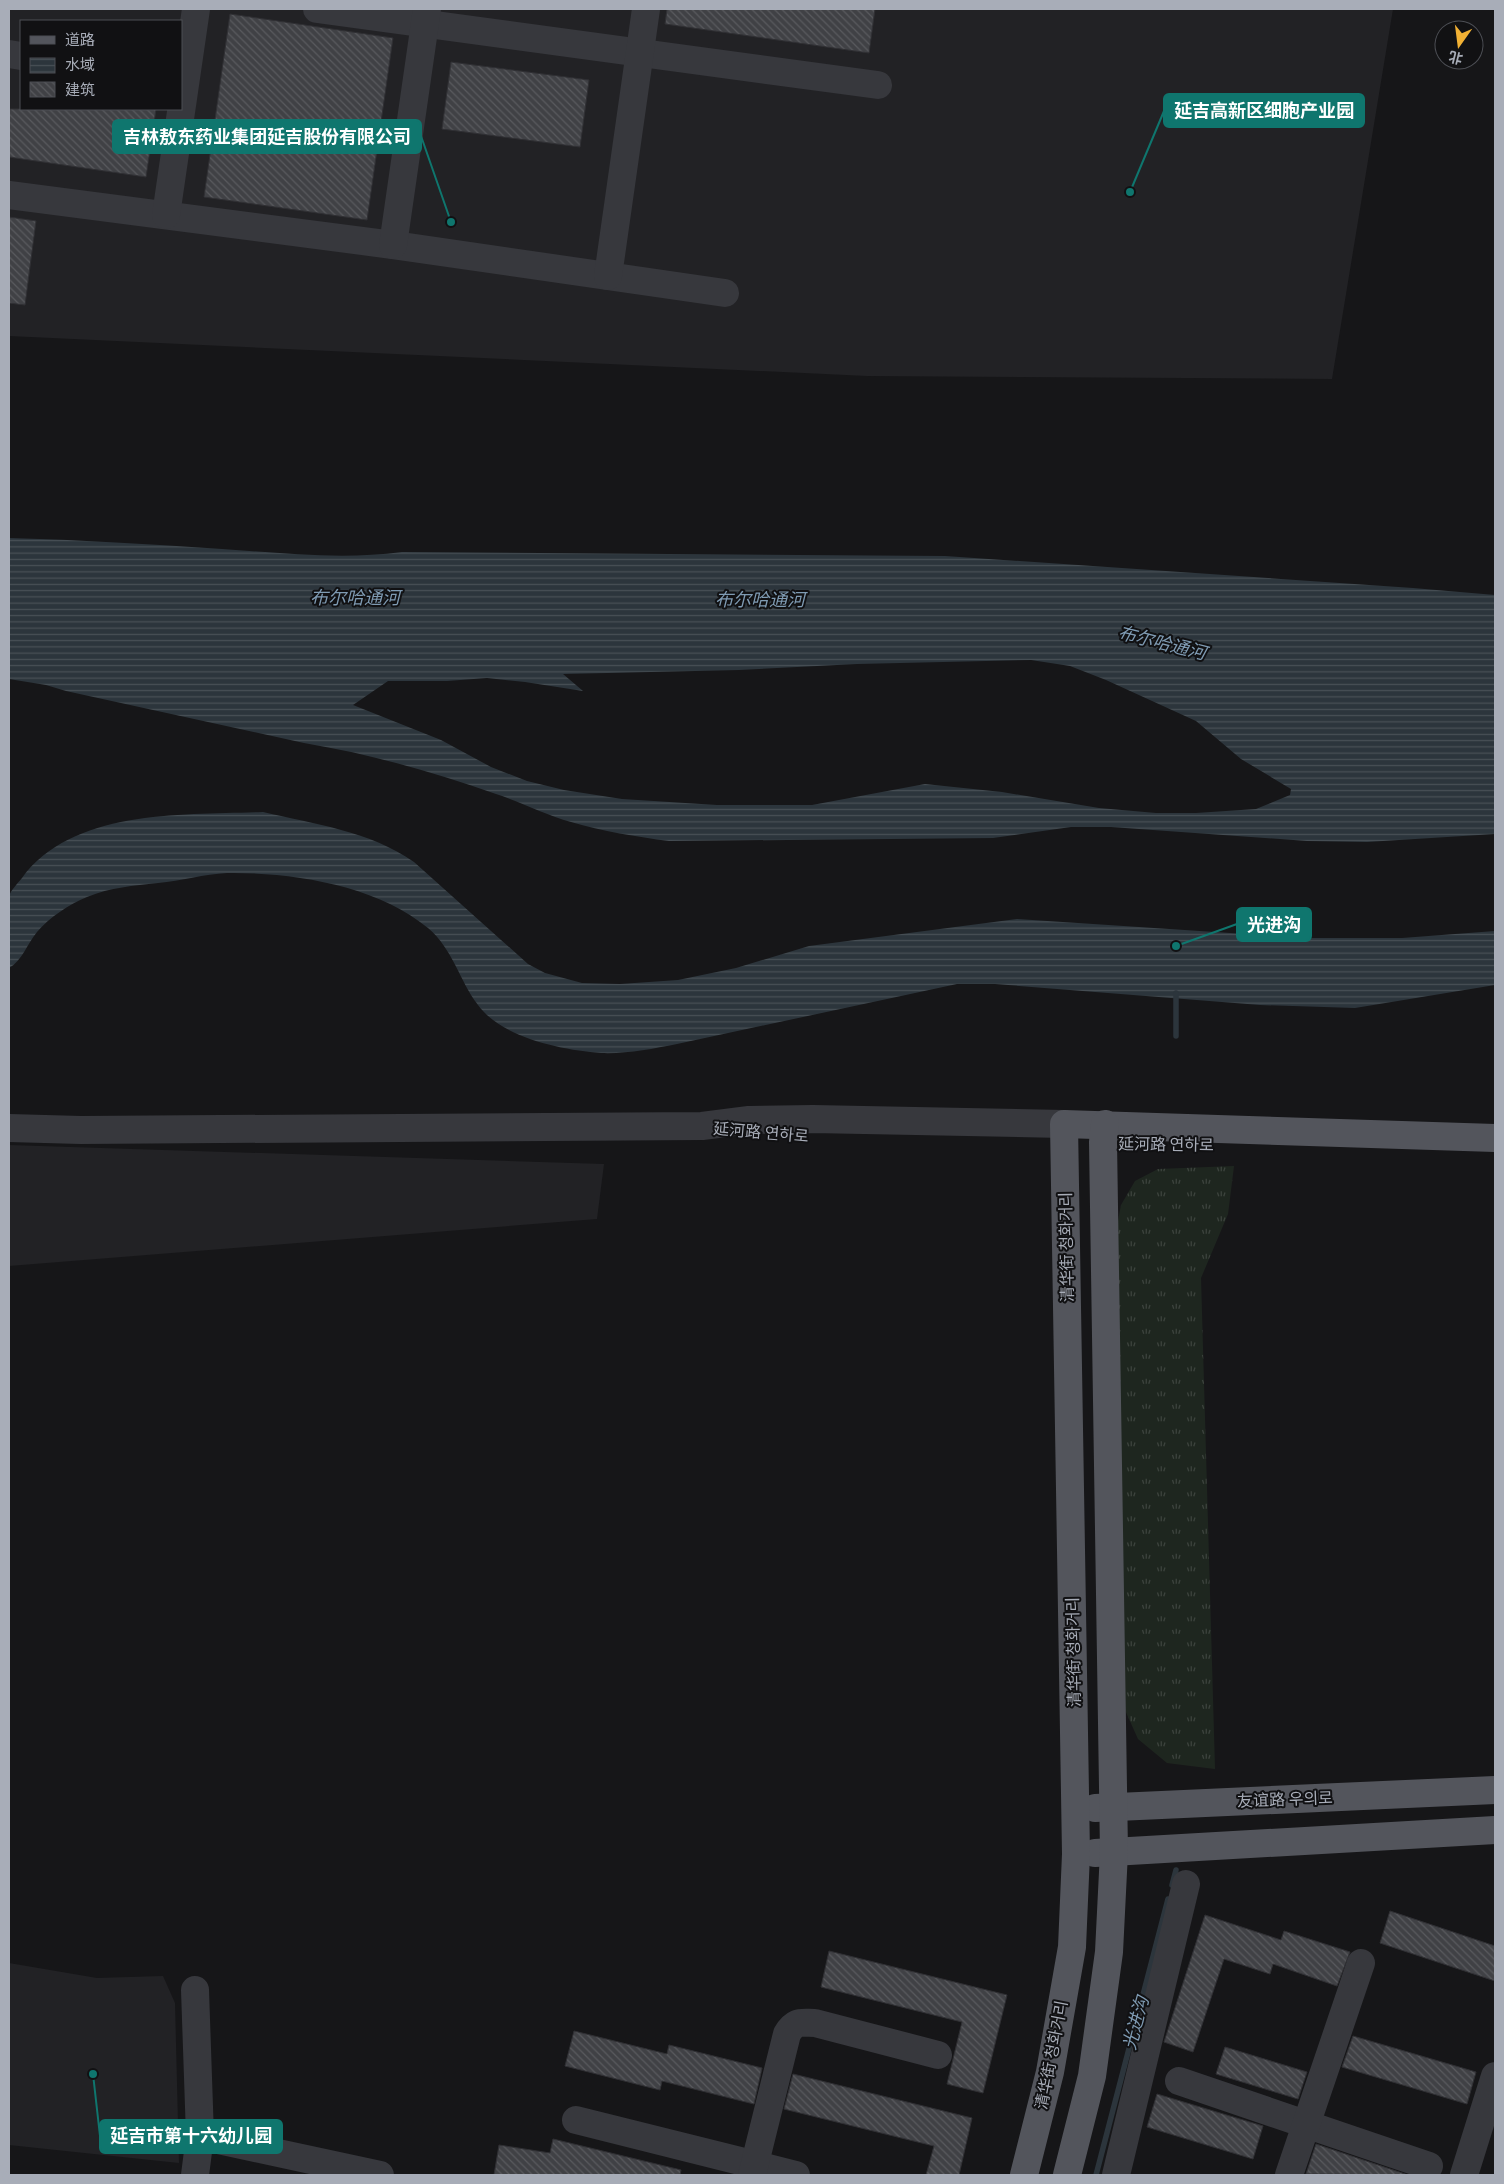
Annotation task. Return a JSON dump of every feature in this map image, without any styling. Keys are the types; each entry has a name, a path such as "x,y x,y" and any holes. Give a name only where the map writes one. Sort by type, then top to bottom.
{"main road":[{"name":"延河路 연하로","path":"1065,1133 1495,1138"},
{"name":"清华街 청화거리","path":"1024,2175 1050,2072 1072,1947 1076,1854 1065,1133"},
{"name":"延河路 연하로","path":"1104,1133 1495,1152"},
{"path":"1067,2175 1092,2076 1110,1952 1114,1852 1104,1133"},
{"name":"友谊路 우의로","path":"1075,1809 1495,1790"},
{"path":"1076,1854 1495,1830"}],"street":[{"path":"182,93 196,9"},
{"path":"317,9 426,16 640,52 878,84"},
{"path":"608,276 646,9"},
{"path":"393,245 426,16"},
{"path":"166,215 180,110"},
{"path":"9,195 393,245 725,292"},
{"name":"延河路 연하로","path":"9,1128 81,1130 702,1126 749,1120 813,1119 1065,1133"},
{"path":"1116,2175 1186,1884"},
{"path":"1290,2175 1361,1963"},
{"path":"195,1990 200,2136 195,2175"},
{"path":"754,2170 787,2034 792,2026 799,2023 816,2023 938,2054"},
{"path":"1464,2175 1495,2076"},
{"path":"1180,2080 1429,2166"},
{"path":"576,2120 754,2170 796,2175"},
{"path":"200,2136 380,2175"}],"shaded area":[{"path":"9,9 1393,9 1332,379 867,376 9,336"},
{"path":"9,1145 604,1164 597,1219 9,1266"},
{"path":"9,1963 97,1978 163,1976 175,2003 179,2163 9,2145"}],"green space":[{"path":"1234,1166 1228,1214 1201,1278 1215,1769 1167,1763 1138,1739 1125,1710 1115,1237 1121,1205 1135,1181 1158,1169"}],"water":[{"name":"布尔哈通河","path":"9,538 115,542 334,556 402,552 945,556 1495,595 1495,834 1367,842 1307,841 1111,827 1071,827 993,838 669,841 645,838 571,822 473,786 377,758 66,691 46,685 9,679","holes":["1031,660 1070,666 1106,680 1196,721 1241,759 1291,789 1290,795 1256,809 1196,813 1156,813 1099,808 1002,792 925,784 812,805 717,805 622,799 564,790 527,781 491,767 441,740 353,705 388,681 447,681 487,678 583,691 563,674"]},
{"path":"263,812 341,830 397,851 414,862 528,964 545,973 582,983 620,984 678,980 736,968 809,946 1017,919 1307,938 1402,938 1495,931 1495,985 1355,1008 1260,1005 995,984 957,984 668,1046 629,1052 601,1053 551,1045 517,1034 502,1026 478,1005 437,936 407,913 384,901 359,891 332,884 278,875 252,873 227,873 131,886 113,889 80,900 47,922 33,937 14,965 9,968 9,896 22,878 44,855 70,839 100,827 133,820 166,816"}],"building":[{"path":"667,9 875,9 869,53 665,24"},
{"path":"230,14 393,38 367,220 204,197"},
{"path":"451,62 589,80 580,147 442,129"},
{"path":"9,109 156,110 146,177 9,157"},
{"path":"9,217 36,221 25,305 9,303"},
{"path":"1390,1911 1495,1946 1495,1981 1380,1943"},
{"path":"1205,1915 1281,1940 1284,1931 1350,1952 1337,1986 1273,1964 1270,1974 1224,1959 1193,2052 1164,2042"},
{"path":"829,1951 1007,1995 983,2093 947,2084 962,2022 821,1987"},
{"path":"574,2031 667,2054 669,2045 762,2068 754,2104 662,2081 660,2090 565,2066"},
{"path":"1353,2036 1476,2072 1467,2104 1342,2067"},
{"path":"1225,2047 1307,2072 1298,2099 1216,2074"},
{"path":"793,2074 972,2118 959,2175 926,2175 934,2146 784,2109"},
{"path":"1157,2094 1263,2126 1253,2159 1147,2127"},
{"path":"553,2139 681,2170 680,2175 494,2175 499,2145 550,2153"},
{"path":"1316,2144 1408,2175 1306,2174"}],"waterway":[{"name":"光进沟","path":"1176,993 1176,1036"},
{"name":"光进沟","path":"1172,1885 1176,1870"},
{"name":"光进沟","path":"1096,2175 1168,1899"}],"place":[{"name":"延吉高新区细胞产业园","path":"1130,192"},
{"name":"吉林敖东药业集团延吉股份有限公司","path":"451,222"},
{"name":"光进沟","path":"1176,946"},
{"name":"延吉市第十六幼儿园","path":"93,2074"}]}
